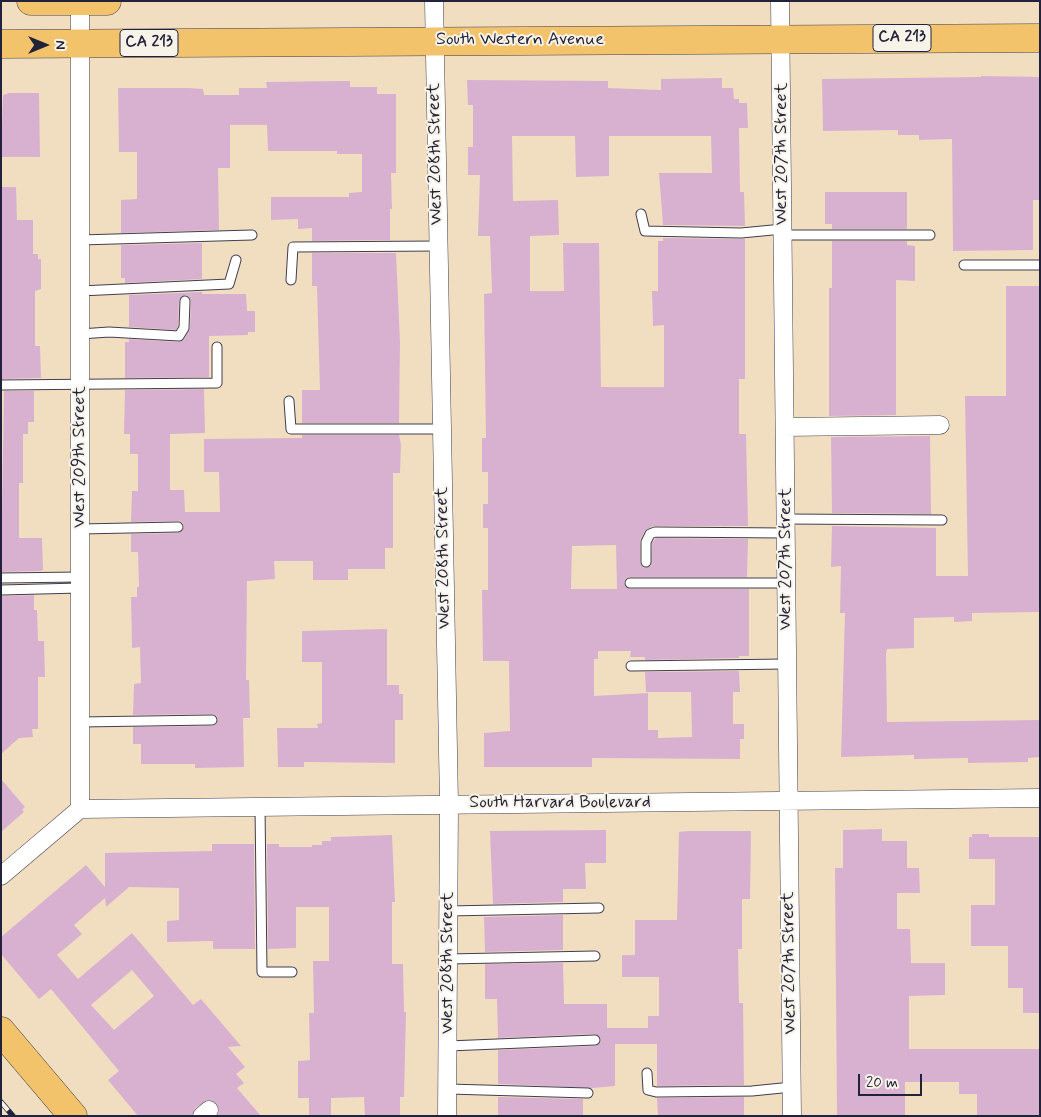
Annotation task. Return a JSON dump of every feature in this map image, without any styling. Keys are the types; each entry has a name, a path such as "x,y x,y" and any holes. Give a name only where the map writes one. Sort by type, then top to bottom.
{"main road":[{"path":"31,1 107,1"},
{"name":"South Western Avenue","path":"1,44 1040,38"},
{"path":"1,1031 72,1116"}],"street":[{"name":"West 208th Street","path":"434,1 449,804 448,1116"},
{"name":"West 207th Street","path":"780,1 787,801 792,1116"},
{"name":"West 209th Street","path":"80,2 80,809"},
{"path":"785,426 940,425"},
{"name":"South Harvard Boulevard","path":"80,809 1040,798"},
{"path":"1,876 80,809"}],"lane":[{"path":"641,214 645,232 930,235"},
{"path":"80,240 252,235"},
{"path":"291,280 293,247 438,246"},
{"path":"80,291 229,284 236,260"},
{"path":"964,266 1040,265"},
{"path":"80,334 108,332 180,336 184,328 185,301"},
{"path":"1,385 217,383 217,348"},
{"path":"289,401 291,429 442,429"},
{"path":"646,562 646,542 650,534 655,532 942,520"},
{"path":"80,529 178,527"},
{"path":"1,578 80,583"},
{"path":"1,590 80,583"},
{"path":"630,583 786,583"},
{"path":"631,666 786,664"},
{"path":"80,722 212,720"},
{"path":"260,806 262,972 292,972"},
{"path":"448,911 598,908"},
{"path":"448,959 595,956"},
{"path":"448,1046 595,1040"},
{"path":"647,1073 648,1090 656,1092 752,1090 792,1087"},
{"path":"448,1089 588,1092"}],"building":[{"path":"981,76 1040,77 1040,200 1033,200 1033,250 953,251 952,139 919,140 919,135 898,135 898,130 823,131 822,79"},
{"path":"722,78 722,88 733,88 734,99 739,99 739,103 747,103 748,128 739,128 740,192 744,192 745,226 663,225 659,173 712,173 711,136 609,136 609,176 576,177 575,136 512,136 513,201 558,200 559,235 530,236 530,291 564,291 563,243 599,243 601,387 664,387 664,325 653,326 652,291 658,291 658,241 663,241 663,238 745,239 745,379 739,379 739,434 746,434 748,526 653,526 645,531 640,540 640,562 643,568 651,566 652,543 656,538 748,539 747,577 630,577 625,579 624,583 630,589 749,589 749,656 739,656 739,658 645,660 645,657 630,657 631,651 598,651 598,659 594,659 594,696 648,693 648,730 658,730 658,738 692,737 691,692 646,692 645,672 739,671 740,692 733,692 733,724 744,724 744,739 740,739 740,759 592,758 592,767 484,767 484,733 510,731 509,661 483,661 482,590 488,590 488,528 483,528 483,504 488,504 488,472 482,472 482,438 486,438 484,294 492,293 490,236 478,236 480,175 468,175 468,147 473,147 473,105 468,105 467,80 608,81 608,88 661,90 661,79","holes":["616,545 617,589 571,589 572,546"]},
{"path":"350,81 350,87 377,87 377,94 396,94 396,173 391,173 392,209 390,209 390,240 312,241 312,228 298,229 298,219 271,220 271,197 349,197 349,193 362,192 362,154 337,154 337,151 268,151 267,125 230,125 230,168 218,168 219,230 121,233 121,200 137,199 137,152 119,152 118,88 188,88 203,89 204,95 239,95 239,88 267,88 266,82"},
{"path":"9,93 39,93 40,157 1,157 3,95"},
{"path":"1,187 16,187 17,220 33,220 33,254 38,254 38,259 41,259 41,289 35,291 35,346 40,346 41,378 1,379"},
{"path":"825,192 907,192 907,229 832,229 832,224 825,224"},
{"path":"832,241 907,241 907,245 915,246 915,281 896,280 896,415 829,416 829,288 832,288"},
{"path":"202,243 202,279 125,283 125,278 121,278 121,245"},
{"path":"312,253 396,253 400,342 399,423 302,423 302,390 320,390 317,286 312,286"},
{"path":"1006,286 1040,286 1040,612 972,613 972,621 954,622 954,617 914,618 914,648 887,649 887,722 1040,720 1040,757 1028,758 1028,762 968,763 968,758 914,759 914,755 841,757 845,613 840,613 841,566 831,567 832,526 936,528 936,576 968,576 965,396 1006,396"},
{"path":"202,292 202,294 246,294 247,311 255,311 255,332 248,332 248,335 209,336 209,377 125,378 125,342 129,342 129,339 179,342 184,339 190,328 191,301 189,296 185,295 179,300 178,326 176,330 129,327 129,295"},
{"path":"204,389 205,433 170,434 170,490 184,490 185,512 220,512 219,472 204,472 204,439 302,438 302,435 399,435 401,445 400,473 393,473 393,548 385,548 385,569 348,569 348,580 313,580 313,561 274,561 275,579 247,581 246,680 249,680 250,718 243,718 244,767 195,768 195,764 141,764 141,744 133,744 133,727 212,726 218,720 217,716 212,714 133,715 134,684 141,683 140,647 132,648 131,597 137,597 137,587 139,587 138,552 131,552 131,534 178,533 184,527 183,523 178,521 131,522 132,491 138,491 138,454 130,454 130,434 124,434 125,390"},
{"path":"4,391 34,391 34,422 28,422 28,434 23,434 23,483 19,483 19,538 42,538 43,570 41,571 1,572"},
{"path":"930,436 931,514 832,513 831,437"},
{"path":"34,595 34,610 37,610 38,641 44,641 45,677 38,677 38,729 32,729 33,737 19,738 1,754 1,596"},
{"path":"387,629 387,685 399,685 399,694 403,694 403,720 395,720 395,763 304,762 304,767 278,767 277,728 318,728 317,724 322,723 322,662 302,662 302,631"},
{"path":"1,779 25,807 22,810 24,812 1,832"},
{"path":"882,829 882,841 907,841 907,868 919,868 920,893 897,893 897,929 910,929 911,963 945,963 945,995 909,996 909,1049 1040,1049 1040,1116 977,1116 977,1094 959,1094 959,1082 905,1082 905,1116 837,1116 835,868 843,868 843,830"},
{"path":"606,830 606,863 585,863 586,889 563,889 563,902 493,904 490,831"},
{"path":"751,831 750,899 742,899 742,949 738,949 739,1003 743,1003 744,1085 657,1086 657,1044 615,1044 615,1086 592,1088 498,1084 498,1050 595,1046 600,1043 601,1039 595,1034 498,1038 497,999 485,999 485,964 563,963 564,1004 607,1004 607,1028 648,1028 648,1016 659,1016 659,977 622,977 622,955 635,955 635,920 677,920 679,832"},
{"path":"972,834 989,834 989,837 1040,837 1040,1013 1023,1013 1023,988 1008,988 1008,946 971,946 971,905 995,905 995,859 969,859 969,837 972,837"},
{"path":"392,835 395,902 392,902 392,964 403,964 404,1012 406,1012 404,1097 400,1097 400,1116 365,1116 364,1097 331,1098 331,1116 309,1116 309,1098 298,1098 298,1061 310,1060 309,1013 314,1013 313,961 329,961 329,907 296,907 296,948 268,949 267,844 279,844 279,847 312,847 312,845 322,845 322,841 331,841 331,837"},
{"path":"212,844 254,844 255,949 213,949 213,941 167,942 167,921 179,920 179,888 129,887 106,907 105,898 74,925 82,934 57,955 78,979 132,933 193,1005 201,999 241,1046 228,1047 245,1067 236,1074 244,1083 237,1088 261,1116 218,1116 219,1109 217,1104 208,1100 195,1108 192,1116 138,1116 108,1080 119,1071 51,989 39,999 1,954 1,937 86,865 105,887 105,853 212,851","holes":["132,970 154,996 114,1030 91,1005"]},
{"path":"563,915 563,950 485,952 484,917"},
{"path":"498,1097 583,1099 583,1116 498,1116"},
{"path":"744,1097 744,1116 658,1116 657,1098"}],"railway":[{"path":"1,1102 13,1116"}]}
